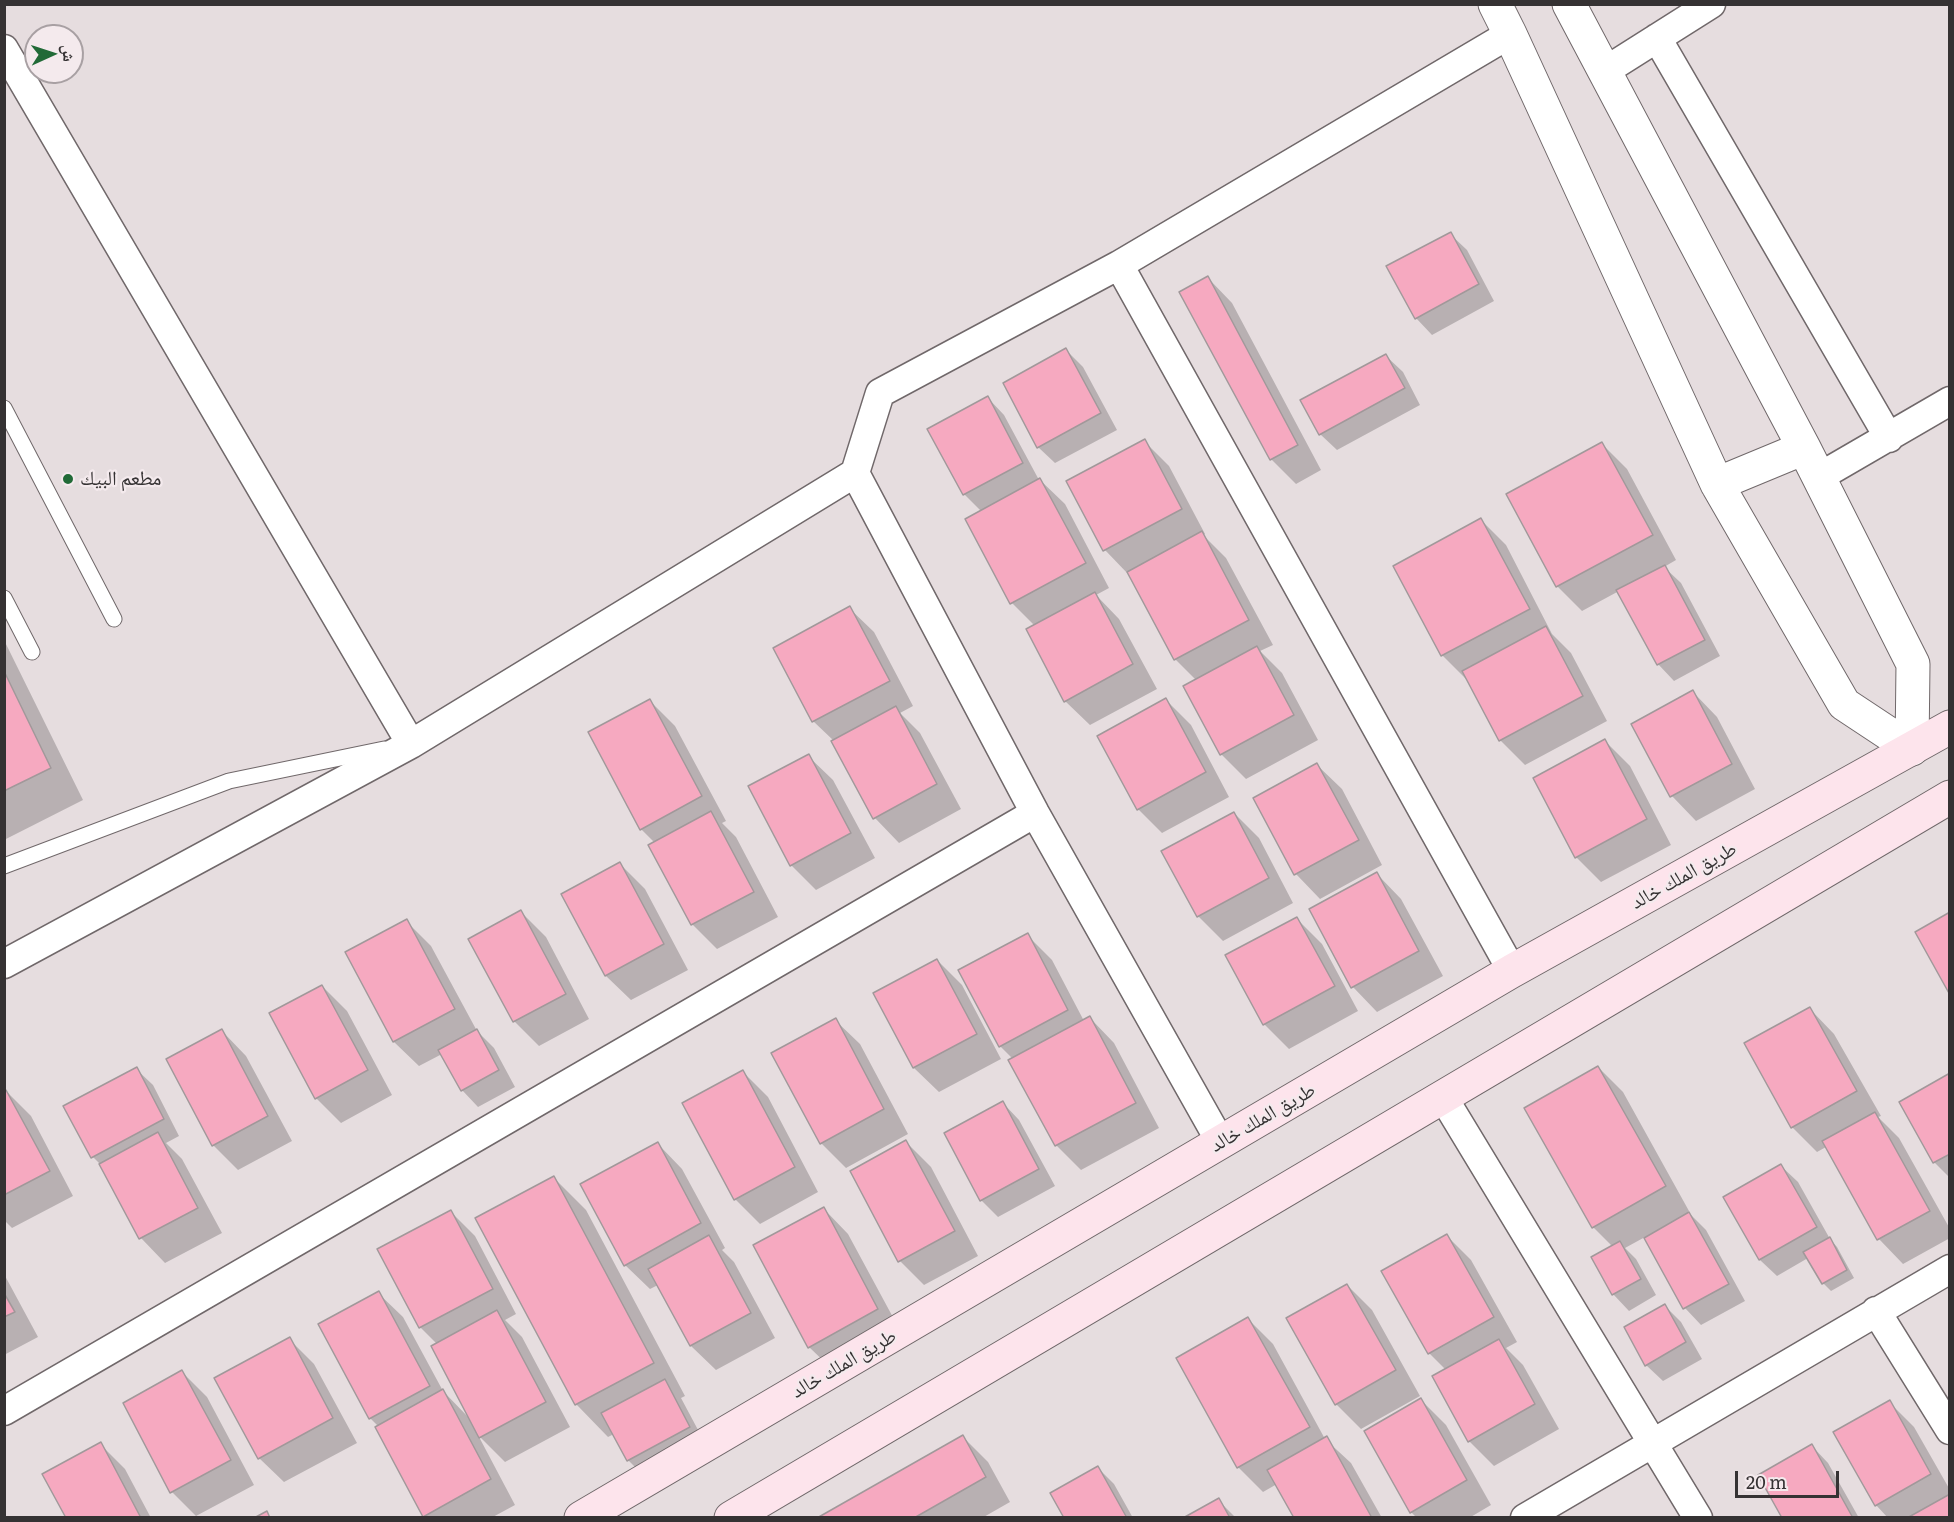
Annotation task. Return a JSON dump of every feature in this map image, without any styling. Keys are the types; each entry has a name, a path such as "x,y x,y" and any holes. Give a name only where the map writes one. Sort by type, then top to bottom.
{"main road":[{"name":"طريق الملك خالد","path":"581,1518 1512,971 1950,727"},
{"path":"731,1518 1950,797"}],"street":[{"path":"1495,4 1717,484 1844,704 1912,749"},
{"path":"1569,4 1804,448 1913,664 1912,749"},
{"path":"1605,71 1711,4"},
{"path":"4,964 411,744 855,472 880,393 1119,265 1510,34"},
{"path":"1657,38 1889,438"},
{"path":"4,49 411,744"},
{"path":"1119,265 1512,971"},
{"path":"1819,477 1950,401"},
{"path":"1717,484 1804,448"},
{"path":"855,472 1035,813 1221,1143"},
{"path":"4,1411 1035,813"},
{"path":"1443,1096 1698,1518"},
{"path":"1525,1518 1950,1269"},
{"path":"1876,1311 1950,1430"}],"lane":[{"path":"4,408 114,620"},
{"path":"4,598 32,652"},
{"path":"4,866 229,781 411,744"}],"building":[{"path":"1451,232 1479,284 1415,319 1386,266"},
{"path":"1208,276 1298,445 1270,460 1179,292"},
{"path":"1066,348 1101,413 1037,448 1003,383"},
{"path":"1386,354 1405,388 1319,435 1300,400"},
{"path":"988,396 1023,463 963,495 927,429"},
{"path":"1145,439 1182,509 1103,551 1066,481"},
{"path":"1602,442 1653,535 1556,587 1506,494"},
{"path":"1040,478 1086,563 1010,604 965,519"},
{"path":"1481,518 1530,609 1441,656 1393,566"},
{"path":"1202,531 1249,620 1174,660 1127,572"},
{"path":"1665,565 1705,640 1657,665 1616,590"},
{"path":"1095,592 1133,664 1064,702 1026,629"},
{"path":"850,606 890,681 812,722 773,648"},
{"path":"1546,626 1583,696 1499,741 1462,671"},
{"path":"1257,646 1294,715 1220,755 1183,686"},
{"path":"4,671 51,768 4,791"},
{"path":"1693,690 1732,764 1670,797 1631,724"},
{"path":"1166,698 1206,772 1137,810 1097,736"},
{"path":"650,699 702,796 640,830 588,732"},
{"path":"896,706 937,784 873,819 831,741"},
{"path":"1605,739 1647,819 1575,858 1533,778"},
{"path":"809,754 851,833 790,866 748,786"},
{"path":"1317,763 1359,840 1294,875 1253,798"},
{"path":"711,811 754,892 691,925 648,845"},
{"path":"1234,812 1269,878 1197,917 1161,851"},
{"path":"620,862 664,944 605,976 561,894"},
{"path":"1377,872 1419,951 1351,988 1309,909"},
{"path":"521,910 566,994 513,1022 468,939"},
{"path":"1950,912 1950,995 1915,932"},
{"path":"1297,917 1335,986 1263,1025 1225,955"},
{"path":"407,919 455,1009 393,1042 345,952"},
{"path":"1028,933 1068,1010 999,1047 958,970"},
{"path":"937,959 977,1034 913,1068 873,993"},
{"path":"322,985 368,1070 315,1099 269,1013"},
{"path":"1810,1007 1857,1091 1791,1128 1744,1043"},
{"path":"1090,1016 1136,1103 1055,1146 1008,1060"},
{"path":"836,1018 884,1109 820,1144 771,1053"},
{"path":"222,1029 268,1116 212,1146 166,1059"},
{"path":"477,1029 499,1070 461,1091 438,1050"},
{"path":"1598,1066 1666,1186 1592,1228 1524,1108"},
{"path":"137,1067 164,1119 91,1158 63,1106"},
{"path":"743,1070 795,1167 734,1200 682,1103"},
{"path":"1950,1073 1950,1154 1933,1163 1899,1102"},
{"path":"6,1090 50,1171 4,1195 4,1091"},
{"path":"1003,1101 1039,1169 980,1201 944,1133"},
{"path":"1875,1112 1930,1211 1877,1240 1822,1141"},
{"path":"158,1132 198,1208 139,1239 99,1164"},
{"path":"906,1140 955,1231 898,1262 850,1171"},
{"path":"658,1142 701,1223 624,1266 580,1184"},
{"path":"1781,1164 1817,1227 1759,1260 1723,1197"},
{"path":"554,1176 654,1363 575,1405 475,1218"},
{"path":"824,1207 878,1309 808,1348 753,1245"},
{"path":"451,1210 493,1289 419,1328 377,1249"},
{"path":"1689,1212 1729,1284 1683,1309 1644,1238"},
{"path":"1447,1234 1494,1317 1428,1354 1381,1271"},
{"path":"709,1235 751,1313 690,1346 648,1269"},
{"path":"1830,1237 1847,1270 1822,1284 1803,1252"},
{"path":"1620,1241 1641,1279 1612,1295 1591,1257"},
{"path":"1347,1284 1396,1370 1335,1405 1286,1318"},
{"path":"379,1291 430,1386 369,1419 318,1324"},
{"path":"4,1293 15,1312 4,1317"},
{"path":"1665,1304 1686,1342 1645,1366 1624,1327"},
{"path":"497,1310 546,1402 479,1438 431,1346"},
{"path":"1248,1317 1310,1427 1237,1468 1176,1358"},
{"path":"290,1337 333,1418 258,1459 214,1378"},
{"path":"1499,1339 1535,1404 1468,1442 1432,1376"},
{"path":"182,1370 231,1460 170,1493 123,1403"},
{"path":"665,1379 690,1427 627,1461 601,1413"},
{"path":"443,1389 491,1479 423,1517 375,1427"},
{"path":"1421,1398 1467,1480 1410,1513 1364,1431"},
{"path":"1890,1400 1931,1474 1875,1506 1833,1432"},
{"path":"963,1435 986,1477 914,1518 817,1518"},
{"path":"1327,1436 1372,1518 1294,1518 1267,1470"},
{"path":"101,1442 141,1518 66,1518 42,1474"},
{"path":"1812,1444 1853,1518 1782,1518 1758,1475"},
{"path":"1098,1466 1127,1518 1064,1518 1050,1493"},
{"path":"1950,1494 1950,1518 1907,1518"},
{"path":"1219,1498 1230,1518 1183,1518"},
{"path":"267,1511 270,1518 254,1518"}],"place":[{"name":"مطعم البيك","path":"68,479"}]}
